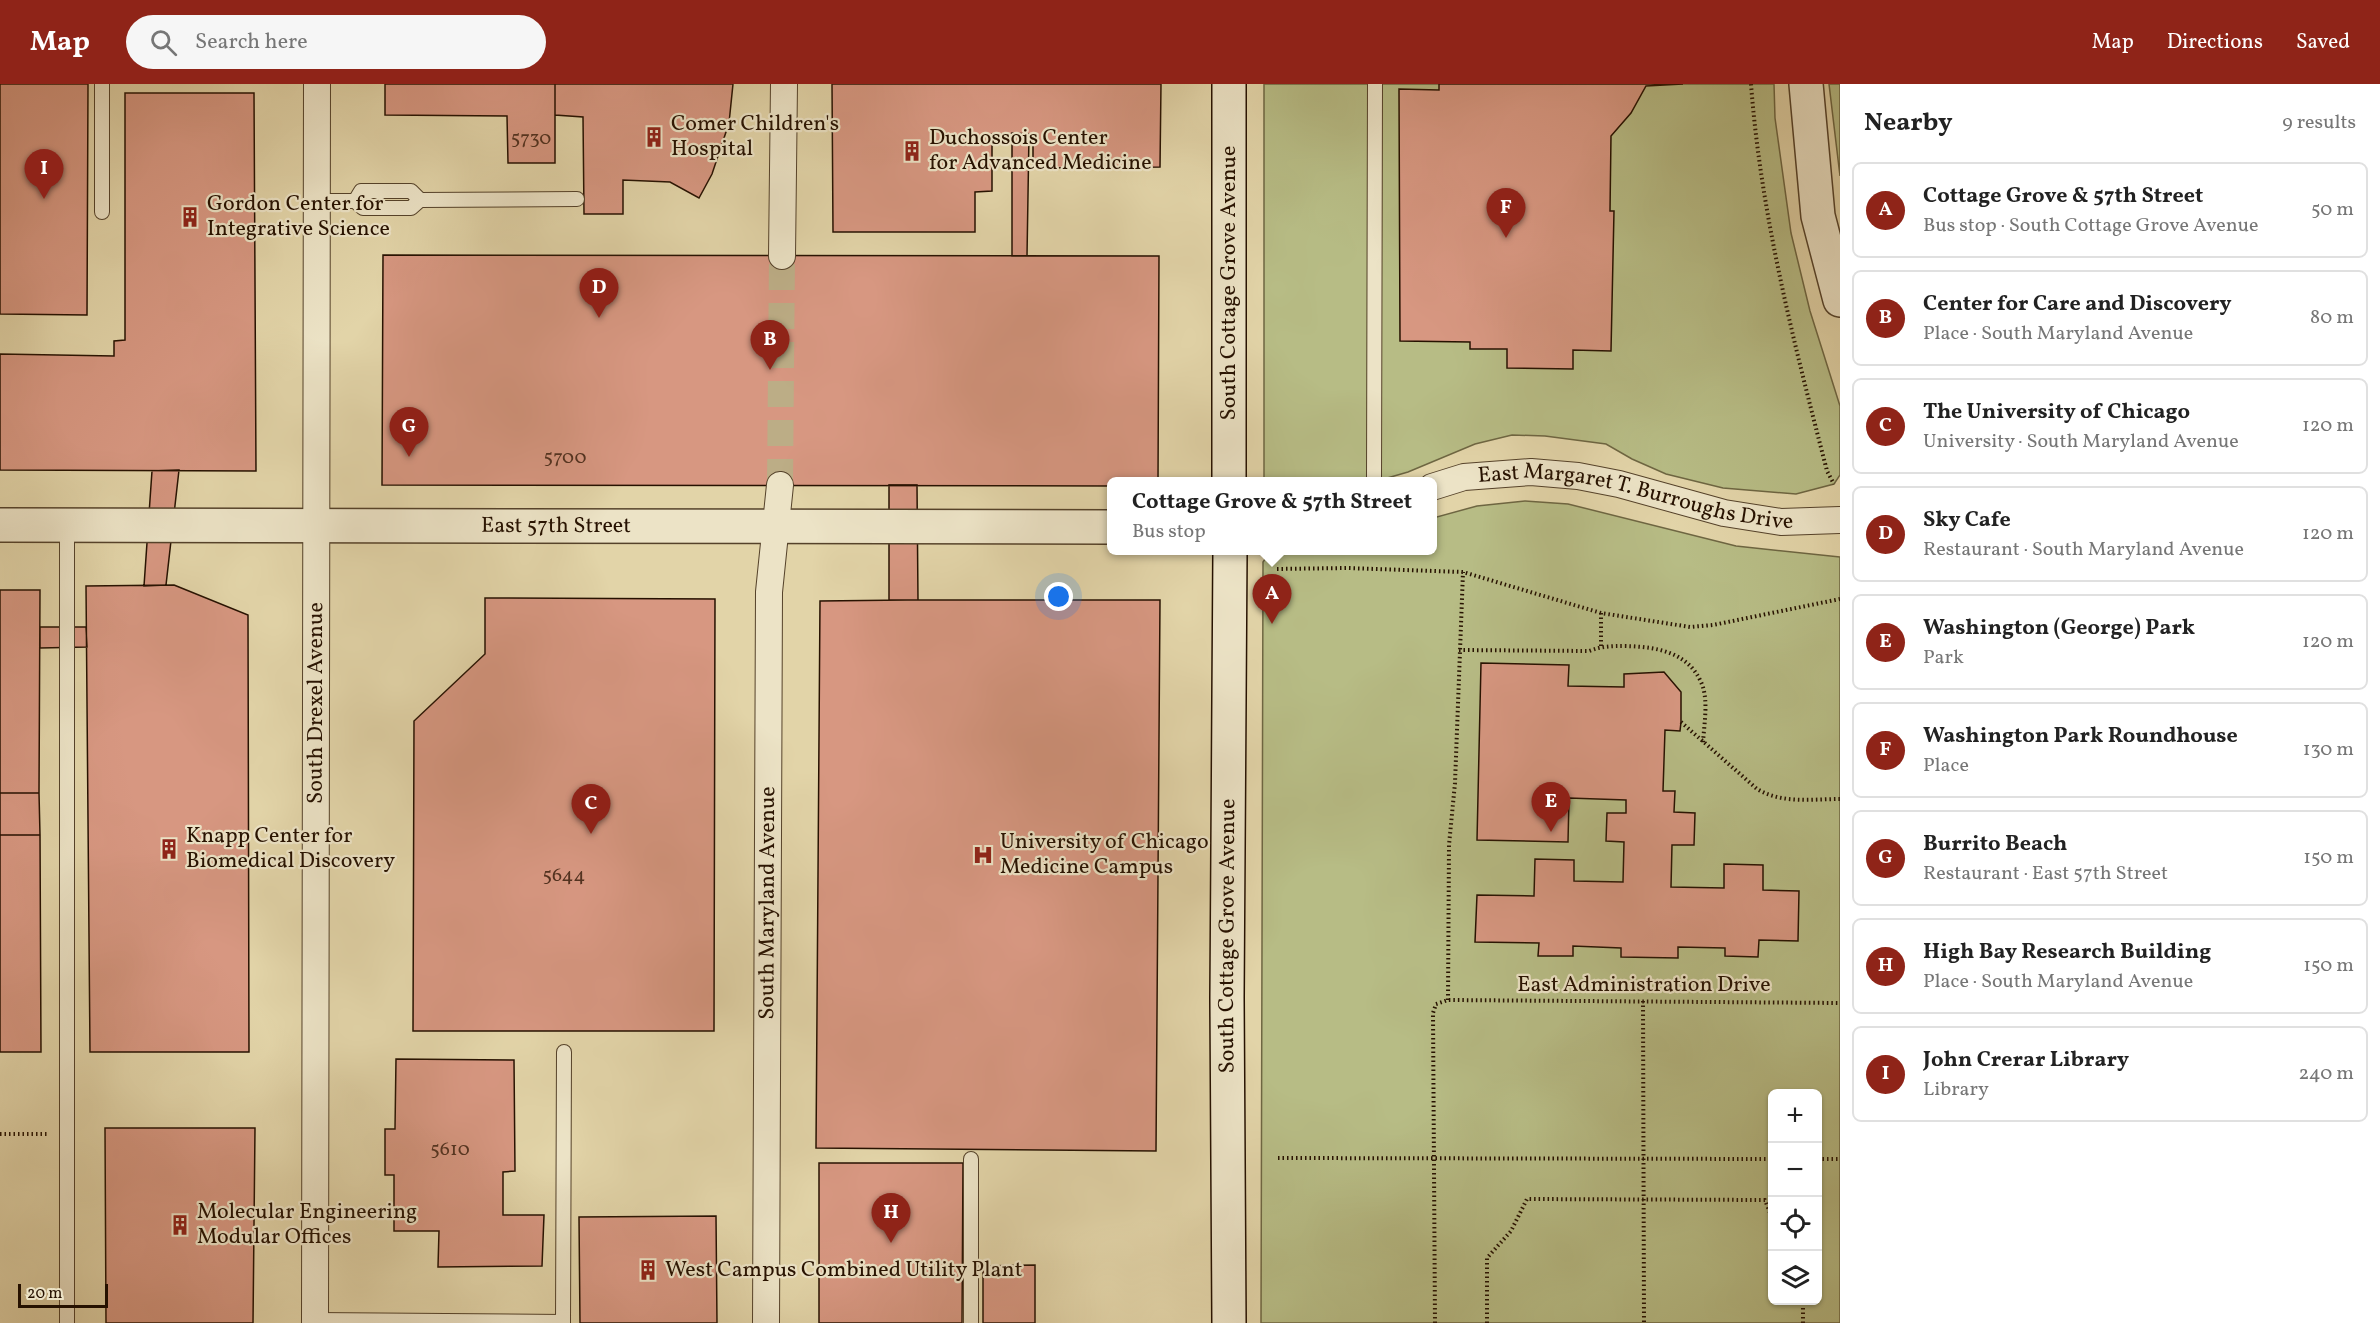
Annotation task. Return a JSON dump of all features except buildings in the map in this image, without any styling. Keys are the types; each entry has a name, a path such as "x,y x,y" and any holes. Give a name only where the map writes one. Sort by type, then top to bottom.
{"street":[{"name":"South Drexel Avenue","path":"315,1322 317,84"},
{"path":"782,256 784,84"},
{"name":"South Cottage Grove Avenue","path":"1229,84 1229,477"},
{"path":"1806,84 1818,216 1840,300"},
{"name":"East Margaret T. Burroughs Drive","path":"1437,485 1464,477 1531,472 1578,476 1619,484 1724,513 1781,522 1840,520"},
{"name":"South Maryland Avenue","path":"766,1323 769,592 780,485"},
{"name":"East 57th Street","path":"0,525 1107,526"},
{"name":"South Cottage Grove Avenue","path":"1229,1323 1227,998 1230,555"}],"lane":[{"path":"102,84 102,212"},
{"path":"1374,477 1375,84"},
{"path":"317,201 355,201 361,191 411,191 420,200 577,199"},
{"path":"67,525 67,1323"},
{"path":"315,1322 563,1322 564,1052"},
{"path":"971,1159 971,1323"}],"path":[{"path":"1751,84 1754,122 1770,231 1786,312 1827,471 1834,484"},
{"path":"1277,569 1347,568 1463,572 1601,613 1690,627 1713,626 1840,599"},
{"path":"1435,1323 1433,1013 1436,1004 1448,1000 1449,845 1455,783 1463,572"},
{"path":"1600,646 1601,613"},
{"path":"1459,650 1589,651 1600,646 1651,646 1666,650 1688,664 1701,682 1705,695 1703,742"},
{"path":"1681,723 1757,789 1768,795 1779,799 1840,799"},
{"name":"East Administration Drive","path":"1448,1000 1840,1003"},
{"path":"1643,1001 1644,1323"},
{"path":"0,1134 67,1134"},
{"path":"1278,1158 1768,1159"},
{"path":"1822,1159 1840,1159"},
{"path":"1487,1323 1488,1258 1511,1232 1527,1199 1766,1200 1768,1205"},
{"path":"1803,1305 1803,1323"}],"green space":[{"path":"1264,84 1774,84 1775,118 1791,233 1810,311 1840,406 1840,475 1834,484 1796,494 1723,488 1666,474 1606,444 1545,436 1512,435 1475,444 1391,477 1264,477"},
{"path":"1829,84 1840,84 1840,176"},
{"path":"1525,501 1568,504 1736,546 1840,557 1840,1323 1261,1323 1263,562 1268,555 1437,555 1437,517 1477,506"}],"tunnel":[{"path":"780,485 782,256"}],"place":[{"name":"Comer Children's Hospital","path":"654,137"},
{"name":"Duchossois Center for Advanced Medicine","path":"912,151"},
{"name":"John Crerar Library","path":"44,199"},
{"name":"Gordon Center for Integrative Science","path":"190,217"},
{"name":"Washington Park Roundhouse","path":"1506,238"},
{"name":"Sky Cafe","path":"599,318"},
{"name":"Center for Care and Discovery","path":"770,370"},
{"name":"Burrito Beach","path":"409,457"},
{"name":"Cottage Grove & 57th Street","path":"1272,624"},
{"name":"Washington (George) Park","path":"1551,832"},
{"name":"The University of Chicago","path":"591,834"},
{"name":"Knapp Center for Biomedical Discovery","path":"169,849"},
{"name":"University of Chicago Medicine Campus","path":"983,855"},
{"name":"Molecular Engineering Modular Offices","path":"180,1225"},
{"name":"High Bay Research Building","path":"891,1243"},
{"name":"West Campus Combined Utility Plant","path":"648,1270"}]}
